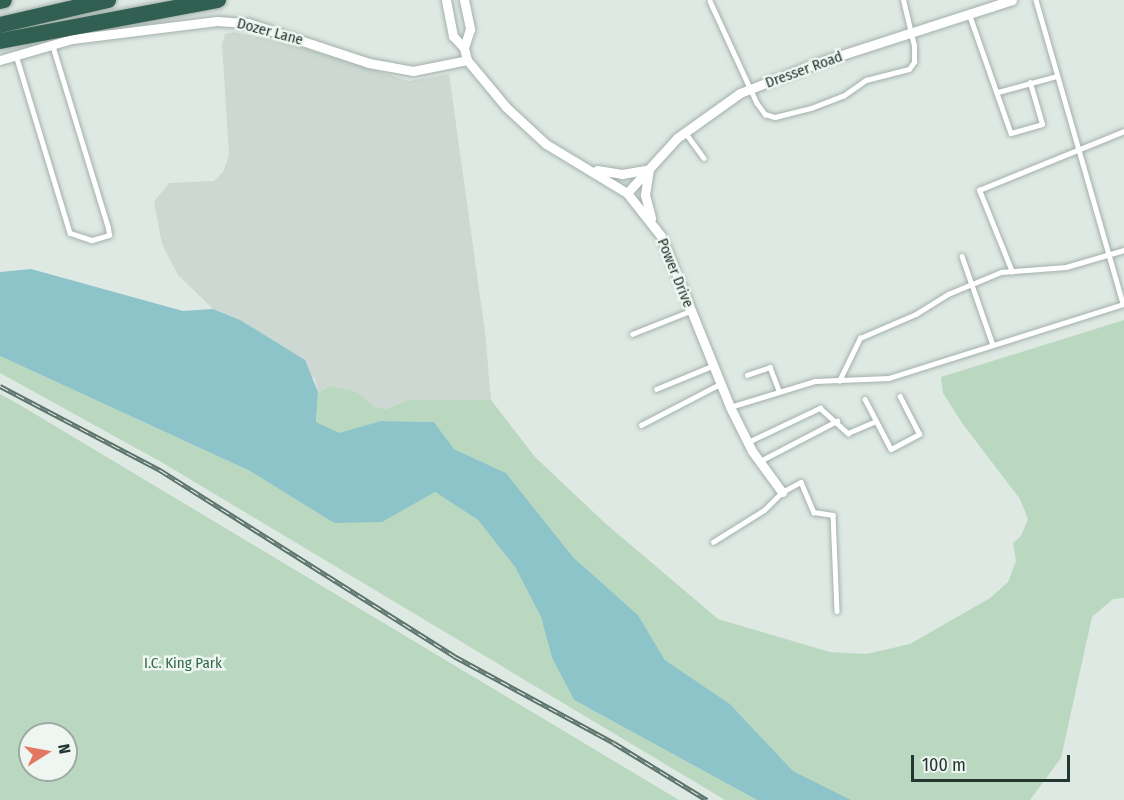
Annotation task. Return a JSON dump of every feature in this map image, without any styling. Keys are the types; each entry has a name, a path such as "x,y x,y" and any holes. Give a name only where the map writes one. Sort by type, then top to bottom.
{"highway":[{"path":"0,26 108,0"},
{"path":"0,41 218,0"}],"street":[{"name":"Power Drive","path":"446,0 453,36 464,48 467,60 506,107 546,144 627,193 655,228 730,407 748,442 782,492"},
{"name":"Power Drive","path":"464,0 470,29 464,48"},
{"name":"Dresser Road","path":"627,193 685,132 753,88 817,63 913,35 1012,0"},
{"name":"Dozer Lane","path":"0,60 52,44 217,21 248,23 369,63 413,71 467,60"},
{"path":"592,170 622,174 649,169 645,203 655,228"}],"lane":[{"path":"710,2 765,114 792,115 843,96 866,80 909,69 915,56 913,35 903,0"},
{"path":"730,407 779,390 815,381 889,378 1124,304 1036,0"},
{"path":"970,16 988,75 998,92 1011,133 1042,124 1030,83"},
{"path":"16,55 70,233 81,240 100,238 109,235 108,228 52,44"},
{"path":"998,92 1058,76"},
{"path":"1012,272 979,190 1124,131"},
{"path":"685,132 704,158"},
{"path":"839,381 860,338 868,332 915,314 972,284 1012,272 1065,267 1124,250"},
{"path":"962,256 993,345"},
{"path":"633,334 690,311"},
{"path":"656,389 712,366"},
{"path":"747,375 770,367 779,390"},
{"path":"641,425 720,384"},
{"path":"865,399 891,449 919,434 900,397"},
{"path":"748,442 820,408 848,433 876,421"},
{"path":"760,461 837,421"},
{"path":"713,542 764,510 782,492 801,482 814,512 833,515 837,611"}],"shaded area":[{"path":"234,32 278,40 409,81 449,74 485,332 491,400 408,400 386,409 375,407 355,391 329,386 318,393 315,379 240,320 213,309 178,275 162,244 154,202 169,183 214,181 223,172 229,155 222,44 225,34"}],"green space":[{"path":"1124,320 1124,598 1113,599 1092,617 1061,758 1030,800 851,800 793,771 730,704 665,660 638,615 573,557 506,473 454,449 434,422 381,421 339,434 316,422 318,393 329,386 355,391 375,407 386,409 408,400 491,400 535,457 605,523 718,619 830,652 866,654 910,644 990,598 1008,582 1016,561 1013,543 1021,536 1028,519 1020,499 962,423 943,393 941,377"},
{"path":"0,356 250,471 334,523 417,502 435,492 478,520 515,567 541,617 552,658 574,700 757,800 725,800 163,463 0,373"},
{"name":"I.C. King Park","path":"0,394 25,408 679,800 0,800"}],"water":[{"path":"31,269 183,311 213,309 240,320 305,360 318,392 316,422 339,433 381,421 434,422 454,449 506,473 573,557 638,615 665,660 730,704 793,771 851,800 757,800 574,700 552,658 541,617 515,567 478,520 435,492 382,522 334,523 250,471 0,356 0,272"}],"railway":[{"path":"0,386 160,470 454,656 614,743 707,800"}]}
